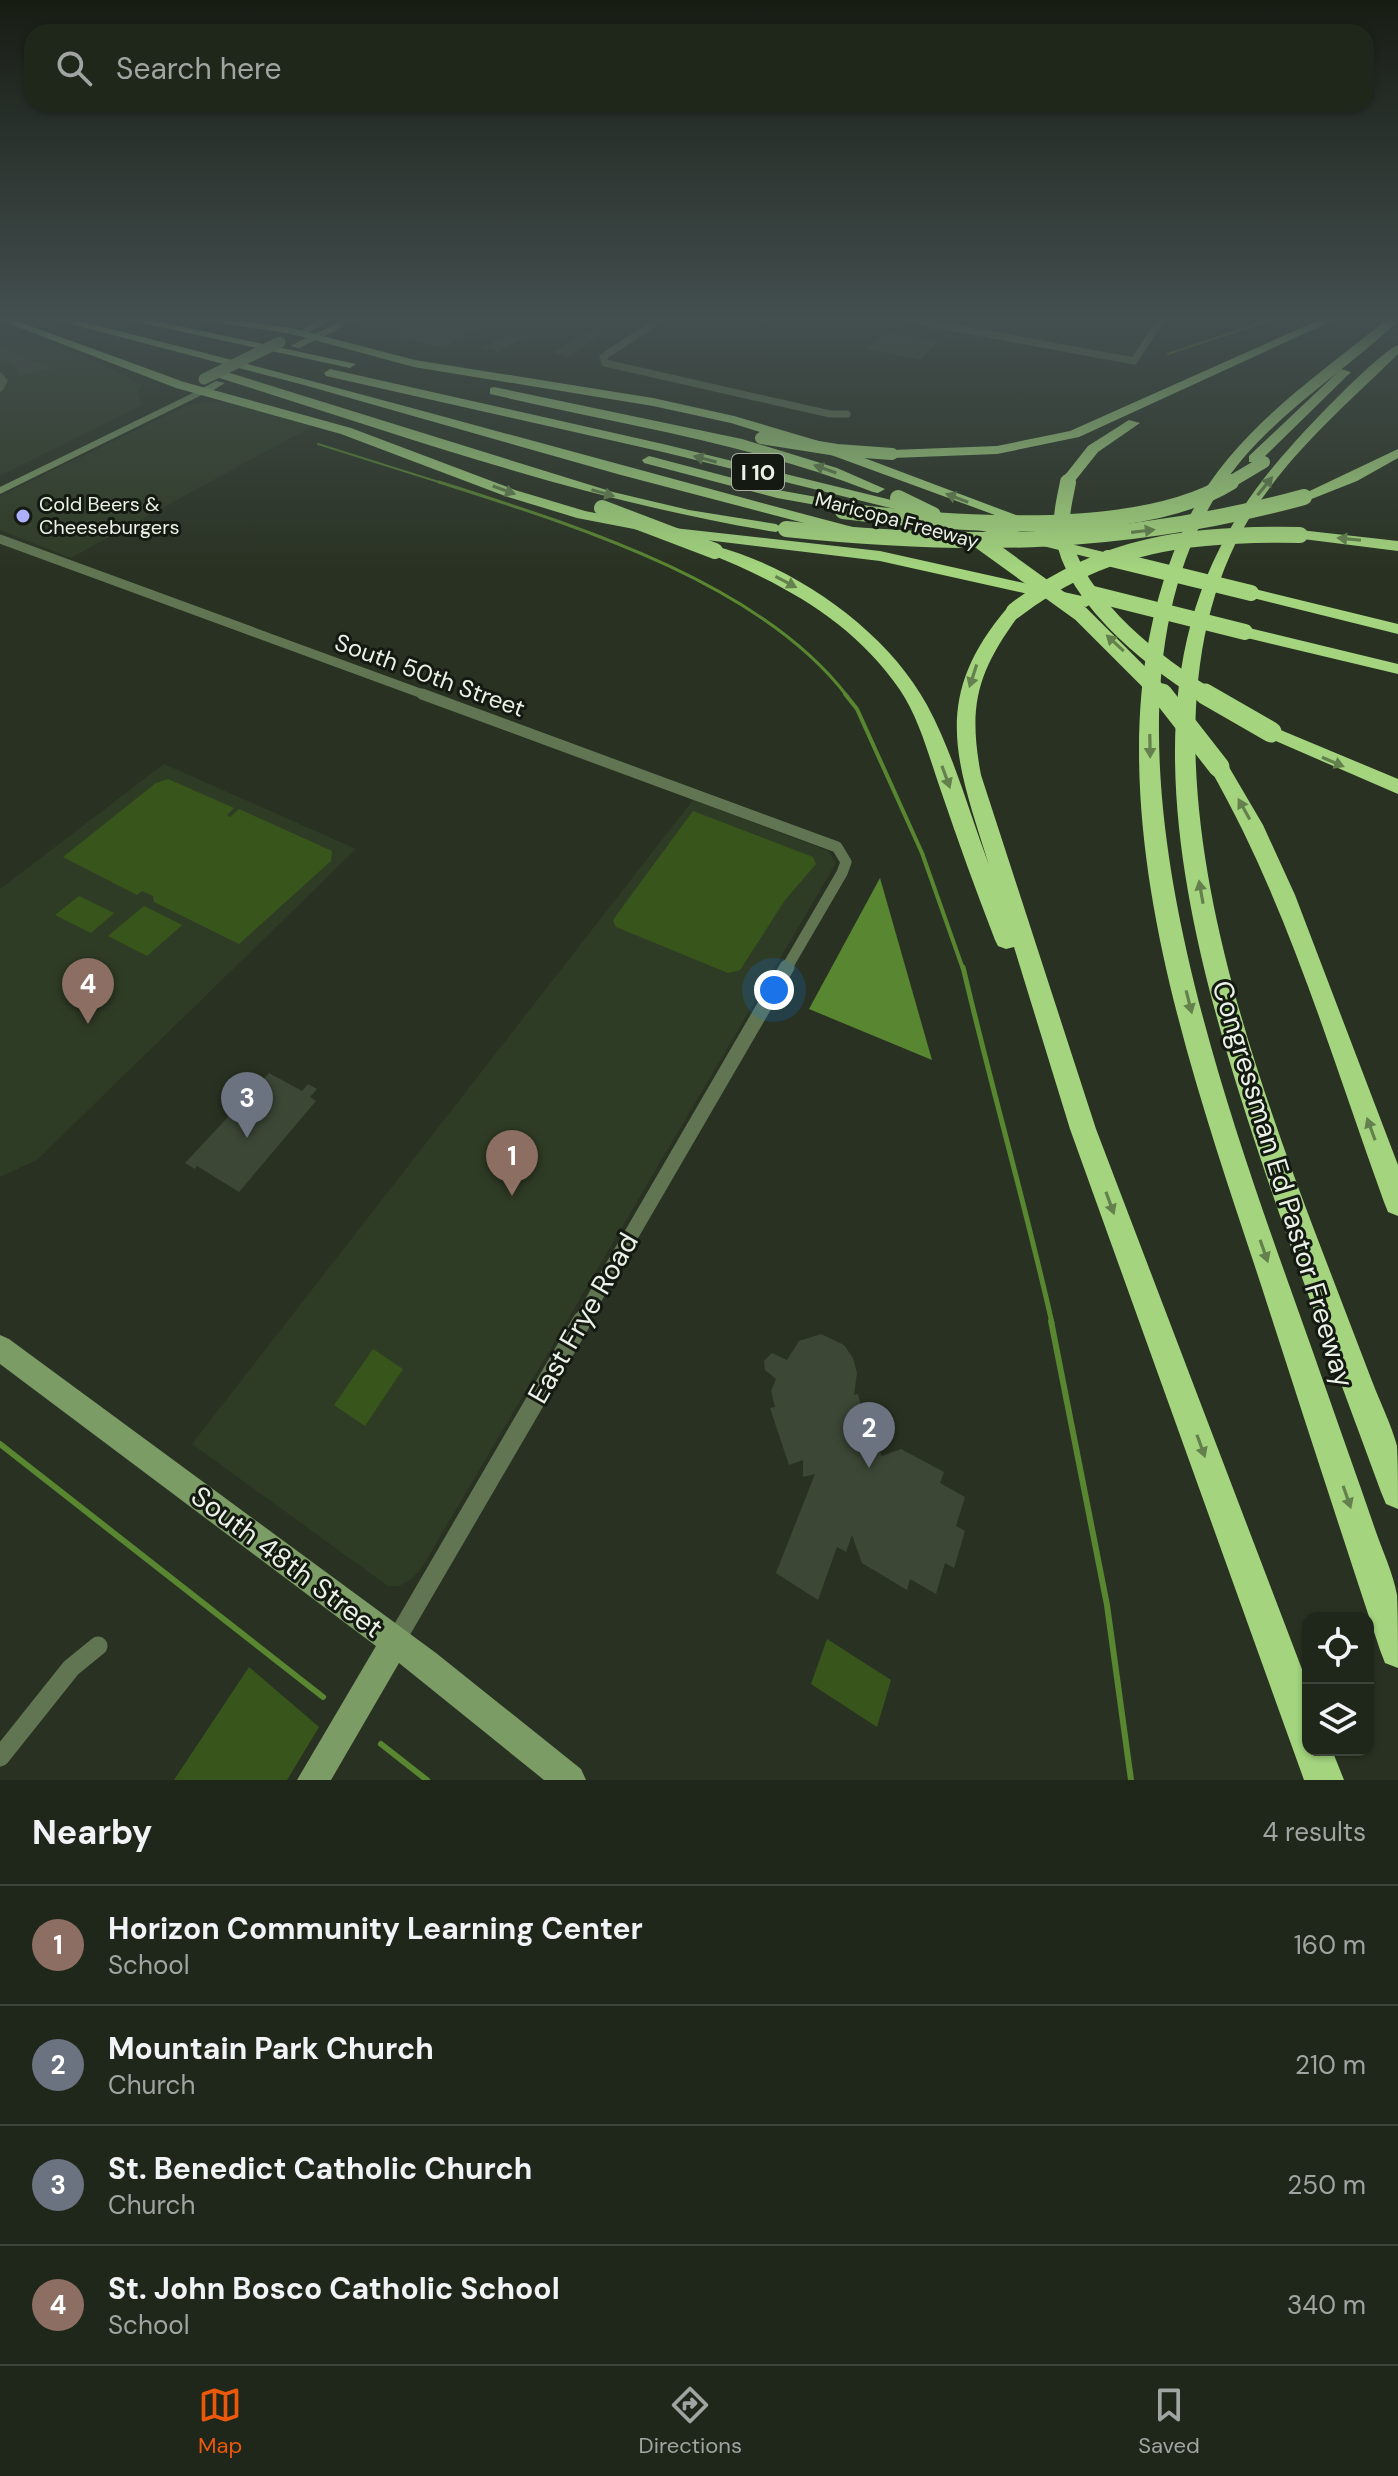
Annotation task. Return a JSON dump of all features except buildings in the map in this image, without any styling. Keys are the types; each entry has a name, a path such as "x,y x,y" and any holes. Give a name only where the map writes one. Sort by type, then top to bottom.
{"highway":[{"path":"256,403 327,424 522,497 582,515 665,531 880,556 1088,597 1398,669"},
{"path":"314,403 622,499 786,529 929,541 1063,539 1189,525 1304,497 1352,478 1398,453"},
{"name":"Maricopa Freeway","path":"382,403 1088,597"},
{"path":"401,403 812,506 906,518 992,523 1069,520 1152,509 1216,490 1259,460 1321,403"},
{"path":"428,403 745,486 844,506 968,517 1038,517 1101,512 1189,493 1259,460 1314,403"},
{"name":"Maricopa Freeway","path":"463,403 663,448 1398,628"},
{"path":"550,403 746,445 831,471 898,498 990,547 1076,608 1151,679 1219,767 1253,825 1280,884 1398,1202"},
{"path":"566,403 837,450 892,454 984,452 1065,437 1147,403"},
{"path":"658,403 734,420 835,451 998,513 1252,590"},
{"path":"1170,403 1098,445 1069,479 1061,507 1065,541 1080,576 1124,631 1170,670 1271,732 1334,762 1398,787"},
{"name":"Congressman Ed Pastor Freeway","path":"1287,403 1240,451 1192,526 1168,585 1153,663 1150,741 1156,835 1172,932 1205,1066 1398,1650"},
{"name":"Congressman Ed Pastor Freeway","path":"1343,403 1258,494 1228,544 1204,604 1190,678 1187,771 1195,855 1214,957 1268,1141 1398,1492"},
{"path":"395,429 774,575 831,609 879,652 910,692 927,726 1047,1052 1083,1129"},
{"path":"1302,1720 1083,1129 998,868 966,751 965,713 971,679 984,650 1014,611 1045,587 1072,572 1130,551 1203,538 1300,535 1398,546"},
{"path":"1315,1756 1324,1780"}],"main road":[{"path":"0,480 162,403"},
{"path":"0,491 166,403"},
{"name":"South 48th Street","path":"0,1348 395,1642 570,1780"},
{"name":"East Frye Road","path":"313,1780 395,1642"}],"street":[{"path":"782,403 847,414"},
{"name":"South 50th Street","path":"0,539 827,842 843,854"},
{"name":"East Frye Road","path":"395,1642 842,873 846,862 843,854"},
{"path":"0,1757 71,1668 98,1646"}],"shaded area":[{"path":"0,403 141,403 142,405 0,476"},
{"path":"237,403 316,424 71,558 0,530 0,496 188,405"},
{"path":"164,764 356,849 37,1160 0,1177 0,889"},
{"path":"168,779 234,808 227,815 230,817 239,809 332,851 331,861 239,944 154,902 153,896 142,891 137,895 63,857 156,783"},
{"path":"693,800 828,851 836,863 421,1569 399,1586 388,1586 192,1444"},
{"path":"693,811 813,857 816,864 785,900 740,970 728,973 616,927 613,920"},
{"path":"880,878 932,1060 809,1009"},
{"path":"79,896 114,913 91,933 55,915"},
{"path":"144,906 182,925 147,956 108,936"},
{"path":"373,1349 403,1369 365,1426 334,1405"},
{"path":"827,1639 891,1680 877,1727 811,1684"},
{"path":"249,1667 319,1727 287,1780 174,1780"}],"waterway":[{"path":"318,444 445,484"},
{"path":"439,482 604,538 715,589 765,620 810,656 847,696"},
{"path":"845,694 857,709 922,853 963,969"},
{"path":"963,967 1052,1323"},
{"path":"1051,1321 1107,1605 1131,1780"},
{"path":"0,1444 323,1697"},
{"path":"381,1744 427,1780"}],"place":[{"name":"Cold Beers & Cheeseburgers","path":"23,516"},
{"name":"St. John Bosco Catholic School","path":"88,1024"},
{"name":"St. Benedict Catholic Church","path":"247,1138"},
{"name":"Horizon Community Learning Center","path":"512,1196"},
{"name":"Mountain Park Church","path":"869,1468"}]}
